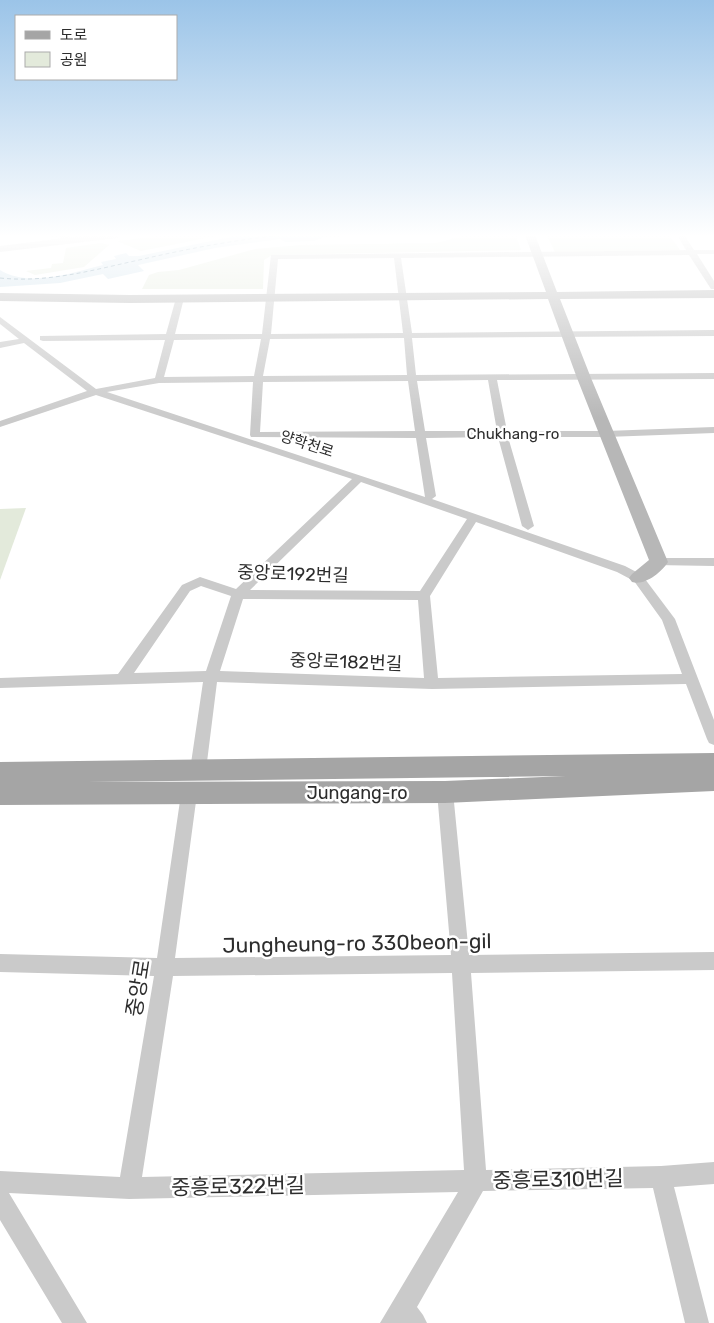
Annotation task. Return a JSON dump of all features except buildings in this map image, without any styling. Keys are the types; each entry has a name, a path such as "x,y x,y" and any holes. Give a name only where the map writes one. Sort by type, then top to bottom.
{"main road":[{"path":"0,297 304,297"},
{"path":"552,297 659,562 638,578"},
{"name":"Jungang-ro","path":"0,773 714,763"},
{"name":"Jungang-ro","path":"0,794 445,792 714,780"}],"street":[{"path":"258,379 266,336 269,297"},
{"path":"404,297 412,379 430,496"},
{"path":"159,380 180,298"},
{"name":"양학천로","path":"0,320 93,391 474,517 621,570 638,578"},
{"path":"43,338 714,333"},
{"path":"0,345 26,340"},
{"path":"0,424 93,391 136,382 159,380 714,376"},
{"name":"Chukhang-ro","path":"258,379 255,435 712,433"},
{"path":"492,379 502,433 528,526"},
{"path":"198,770 211,676 238,594 359,478"},
{"path":"432,684 424,596 474,517"},
{"path":"659,562 714,562"},
{"path":"638,578 668,619 714,738"},
{"name":"중앙로192번길","path":"122,679 186,588 200,581 238,594 424,596"},
{"name":"중앙로182번길","path":"0,683 211,676 432,684 691,679"},
{"path":"445,792 461,964 476,1182"},
{"name":"중앙로","path":"129,1188 189,794"},
{"name":"Jungheung-ro 330beon-gil","path":"0,963 164,967 714,961"},
{"name":"중흥로310번길","path":"403,1318 476,1182 661,1177 714,1173"},
{"path":"661,1177 697,1323"},
{"name":"중흥로322번길","path":"0,1182 129,1188 476,1182"},
{"path":"0,1199 75,1323"}],"green space":[{"path":"26,508 0,580 0,509"}]}
